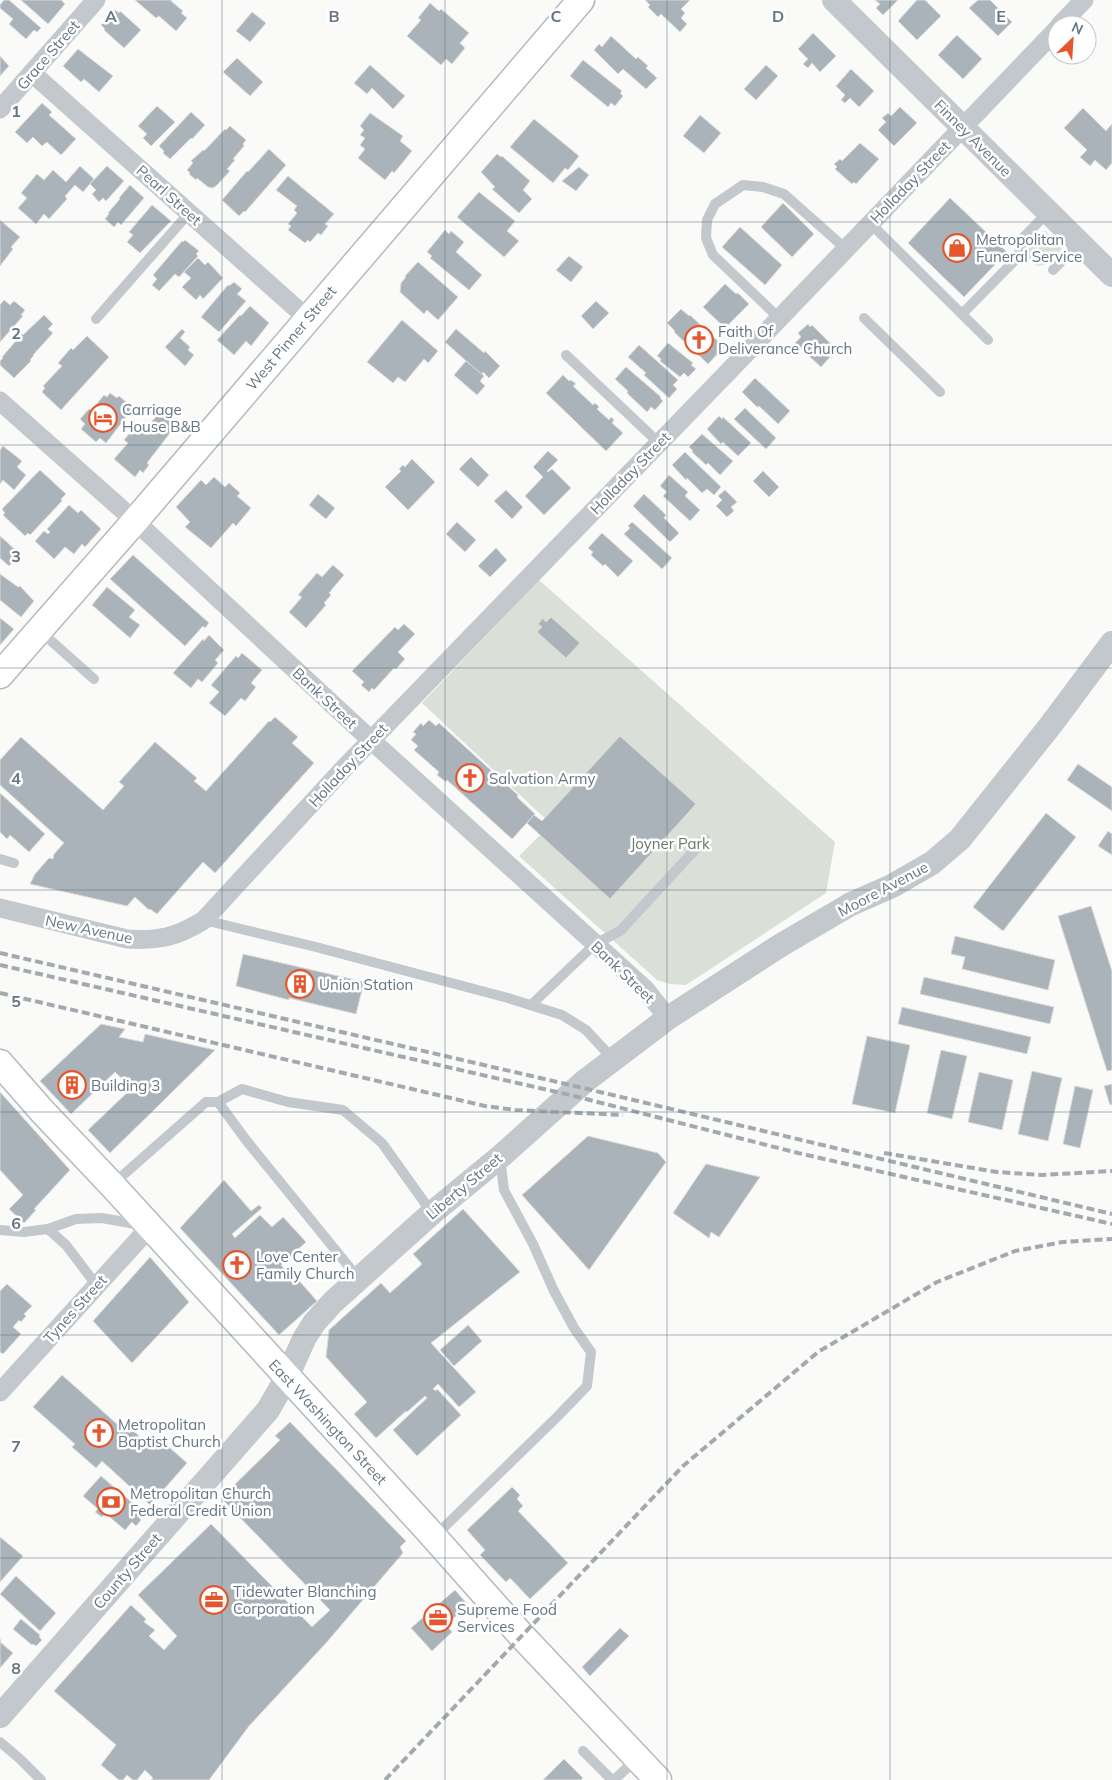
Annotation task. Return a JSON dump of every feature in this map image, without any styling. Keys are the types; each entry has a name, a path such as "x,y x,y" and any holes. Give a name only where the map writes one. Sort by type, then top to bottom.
{"main road":[{"name":"West Pinner Street","path":"0,675 581,0"},
{"name":"East Washington Street","path":"0,1063 434,1537 521,1635 658,1780"}],"street":[{"name":"Grace Street","path":"0,109 96,0"},
{"name":"Finney Avenue","path":"834,0 1112,275"},
{"path":"1070,15 1084,0"},
{"name":"Holladay Street","path":"204,920 371,740 1047,39"},
{"name":"Pearl Street","path":"32,73 307,318"},
{"name":"Bank Street","path":"0,401 134,521 645,989 668,1018"},
{"name":"Moore Avenue","path":"668,1018 780,945 851,904 892,886 932,863 960,839 980,816 1112,643"},
{"name":"New Avenue","path":"0,908 127,939 148,940 168,938 187,931 204,920"},
{"name":"Liberty Street","path":"287,1377 304,1339 314,1323 333,1302 432,1213 500,1157 585,1081 668,1018"},
{"name":"Tynes Street","path":"0,1392 150,1227"},
{"name":"County Street","path":"3,1707 268,1410 287,1377"}],"lane":[{"path":"779,318 713,255 706,238 707,220 715,204 742,185 764,187 784,194 846,249"},
{"path":"96,319 189,212"},
{"path":"962,314 1018,257 1023,238 1048,212"},
{"path":"870,223 988,340"},
{"path":"1053,270 1079,243"},
{"path":"864,318 940,392"},
{"path":"566,355 659,443"},
{"path":"39,630 94,679"},
{"path":"531,1005 595,944 620,932 705,839"},
{"path":"0,859 14,863"},
{"path":"204,920 325,949 562,1015 586,1030 613,1059"},
{"path":"112,1185 206,1102 218,1102 242,1089 288,1102 343,1110 382,1143 432,1213"},
{"path":"218,1102 246,1140 359,1279"},
{"path":"434,1537 587,1386 591,1352 574,1328 562,1306 533,1244 504,1190 500,1157"},
{"path":"0,1230 24,1232 48,1229 76,1219 102,1218 150,1227"},
{"path":"48,1229 66,1245 96,1286"},
{"path":"0,1742 41,1780"},
{"path":"583,1751 613,1780 637,1758"}],"green space":[{"path":"1045,231 1062,247 1052,260 1037,266 1026,257 1027,248 1037,235"},
{"name":"Joyner Park","path":"539,580 835,842 826,893 686,985 670,984 657,980 519,856 551,824 422,703"}],"building":[{"path":"4,0 9,0 41,28 37,32 34,30 26,39 9,24 13,19 0,8"},
{"path":"21,0 61,0 65,4 48,24"},
{"path":"135,0 172,0 187,18 176,31 159,16 156,18"},
{"path":"645,0 690,0 681,9 685,13 681,18 687,24 680,32 661,14 658,17 648,7 650,5"},
{"path":"875,0 898,0 883,15 876,8 880,4"},
{"path":"917,0 925,0 941,16 917,40 898,21"},
{"path":"978,0 990,0 1012,22 998,36 969,8"},
{"path":"430,3 439,11 441,9 469,33 460,43 465,48 452,64 446,59 441,65 407,36 421,20 418,18"},
{"path":"115,10 119,13 120,11 141,30 124,48 101,25"},
{"path":"252,12 266,23 250,42 236,31"},
{"path":"813,33 836,56 820,72 812,63 808,68 803,64 808,59 798,49"},
{"path":"957,35 982,59 963,79 938,55"},
{"path":"611,36 636,59 638,57 648,66 646,68 657,78 646,89 623,69 618,74 594,50 599,44 602,47"},
{"path":"78,49 113,76 99,92 84,79 81,82 63,66"},
{"path":"0,56 9,66 0,76"},
{"path":"237,58 263,82 250,96 223,72"},
{"path":"583,60 622,91 620,93 623,96 615,106 611,103 608,107 570,76"},
{"path":"370,65 405,96 393,109 372,88 367,94 354,83"},
{"path":"766,65 778,76 756,100 744,89"},
{"path":"851,69 874,91 859,107 850,98 845,103 841,100 845,95 836,86"},
{"path":"42,103 52,112 49,115 76,139 61,155 47,142 42,146 33,137 27,143 15,132"},
{"path":"157,106 175,122 151,146 143,138 147,134 138,126"},
{"path":"900,107 917,123 894,146 878,130 886,122 882,118 888,113 891,116"},
{"path":"1083,108 1106,131 1112,124 1112,163 1106,170 1095,160 1090,166 1080,157 1087,150 1064,128"},
{"path":"191,112 205,125 170,159 159,146"},
{"path":"370,113 403,136 400,141 412,151 394,173 392,171 385,180 358,158 365,149 360,145 365,138 360,135 364,130 360,126"},
{"path":"700,115 721,133 704,153 683,136"},
{"path":"534,119 579,156 568,170 565,168 553,183 510,147"},
{"path":"230,126 246,140 243,144 244,146 227,169 230,171 213,188 208,187 197,178 196,180 187,170 193,163 191,161"},
{"path":"860,143 879,159 856,184 854,182 852,184 835,169 837,167 834,164 840,159 842,161"},
{"path":"269,149 286,165 245,212 239,216 222,200"},
{"path":"497,154 502,156 530,181 523,190 532,199 519,213 492,189 495,187 481,172"},
{"path":"80,166 94,179 83,192 75,185 65,196 67,199 49,219 44,214 36,224 18,208 27,198 21,193 37,174 44,180 53,170 66,182"},
{"path":"107,166 124,181 106,201 103,198 99,202 92,194 96,190 90,184"},
{"path":"579,167 589,175 576,191 562,181"},
{"path":"288,176 334,214 325,224 328,226 321,235 318,233 310,242 308,240 305,243 288,230 291,226 288,224 297,213 294,210 297,206 276,190"},
{"path":"130,185 144,198 121,225 118,222 114,227 105,219"},
{"path":"479,192 515,221 507,231 519,241 504,257 457,217"},
{"name":"Metropolitan Funeral Service","path":"950,198 1007,252 964,297 908,243"},
{"path":"783,203 814,234 792,257 761,227"},
{"path":"152,205 171,221 140,253 127,242 133,235 129,232"},
{"path":"0,220 20,237 11,247 13,249 0,266"},
{"path":"740,227 782,265 765,285 722,247"},
{"path":"445,230 449,234 451,231 464,242 456,252 482,275 469,290 430,258 432,256 427,252"},
{"path":"185,240 199,251 196,254 198,256 179,277 175,274 159,291 152,285 157,279 153,275 182,241"},
{"path":"569,256 583,267 571,282 556,270"},
{"path":"198,258 205,265 208,262 223,278 203,299 200,295 196,300 182,287 191,278 184,272"},
{"path":"418,262 458,297 438,320 427,310 424,314 400,292 401,283 405,276"},
{"path":"234,282 242,289 237,294 246,301 219,332 201,317 228,285"},
{"path":"725,284 749,304 725,328 703,307"},
{"path":"4,300 10,305 14,301 25,310 21,315 23,316 0,342 0,305"},
{"path":"596,301 609,313 593,329 581,316"},
{"path":"250,306 269,323 251,346 246,341 234,355 217,340"},
{"name":"Faith Of Deliverance Church","path":"681,309 724,347 708,364 667,323"},
{"path":"44,315 53,324 48,329 53,333 33,355 31,361 14,378 0,365 0,361 22,334"},
{"path":"402,320 438,351 428,363 424,359 405,382 398,377 393,383 367,362"},
{"path":"808,324 810,327 812,325 835,348 821,367 795,343 801,337 798,333"},
{"path":"182,329 185,332 180,338 190,347 188,350 194,355 185,366 165,347"},
{"path":"456,329 484,353 485,351 500,366 489,378 483,372 482,375 445,342"},
{"path":"87,336 109,357 61,410 42,392 45,388 43,386 62,366 58,363 71,348 73,350"},
{"path":"668,343 693,363 691,365 696,369 688,377 684,373 680,377 660,361 661,359 657,356"},
{"path":"639,345 678,380 673,385 677,389 669,398 628,357"},
{"path":"466,361 484,376 480,381 485,386 477,395 454,375"},
{"path":"626,367 661,397 663,401 655,410 651,407 647,412 615,379"},
{"path":"563,375 569,381 571,380 576,384 573,386 593,405 595,403 599,407 597,409 609,420 611,417 614,420 612,423 623,433 606,451 546,393"},
{"path":"755,378 790,411 778,424 742,392"},
{"name":"Carriage House B&B","path":"110,393 117,398 119,396 133,408 106,443 100,438 96,442 81,429 85,424 80,419 89,409 98,417 103,411 96,405 104,395 107,397"},
{"path":"745,408 776,438 766,449 734,419"},
{"path":"160,412 176,425 147,463 149,465 143,473 140,470 135,477 114,459 128,443 124,440 136,426 142,425 145,422 149,425"},
{"path":"719,416 722,419 723,417 751,443 738,456 723,442 721,444 707,429"},
{"path":"702,434 733,461 720,475 708,463 706,465 689,447"},
{"path":"3,446 22,461 17,467 26,475 14,490 3,480 0,484 0,450"},
{"path":"548,451 558,460 547,471 552,469 571,488 544,515 525,496 543,477 533,467"},
{"path":"685,452 721,487 714,495 707,489 702,493 672,465"},
{"path":"471,457 489,475 478,487 459,469"},
{"path":"412,459 435,482 408,510 385,487 401,471 399,469 403,465 405,467"},
{"path":"40,470 66,494 61,499 62,501 30,535 28,533 25,536 3,515 5,513 2,509"},
{"path":"763,471 779,487 769,497 753,481"},
{"path":"669,475 688,492 685,496 700,510 690,521 663,496 667,492 660,486"},
{"path":"214,477 225,487 229,483 240,493 237,496 251,508 236,526 233,523 211,548 185,527 190,522 176,507 201,480 206,485"},
{"path":"506,490 523,507 512,519 494,501"},
{"path":"725,490 737,502 731,507 734,511 727,517 716,506 722,500 718,496"},
{"path":"318,494 335,508 326,519 309,505"},
{"path":"644,494 666,515 664,518 679,533 670,542 633,506"},
{"path":"69,505 78,513 81,510 101,529 85,547 82,544 74,554 65,547 54,559 35,541 44,531 48,534 50,532 47,529"},
{"path":"457,522 476,540 465,552 446,534"},
{"path":"632,522 672,558 662,569 624,534 630,528 628,526"},
{"path":"602,533 633,561 618,577 605,564 603,566 591,555 593,552 588,548"},
{"path":"0,536 20,554 9,566 0,558"},
{"path":"496,548 507,560 490,577 478,566"},
{"path":"133,555 209,623 205,628 203,626 185,646 110,579"},
{"path":"333,565 344,575 329,593 331,595 324,603 326,605 306,628 289,612 302,597 298,595 317,573 322,577"},
{"path":"0,574 18,587 20,586 34,601 21,617 0,600"},
{"path":"107,587 135,610 129,617 140,625 130,638 92,605"},
{"path":"551,617 580,643 566,658 537,632 542,627 538,624 543,618 546,622"},
{"path":"0,618 14,629 0,645"},
{"path":"404,624 415,634 398,652 405,659 374,690 372,688 369,692 361,685 364,682 352,671 395,627 398,630"},
{"path":"209,635 224,650 215,660 218,663 202,682 198,679 191,688 173,673 203,639 204,641"},
{"path":"242,653 262,670 251,683 256,687 245,701 241,698 225,716 209,703 219,692 211,685 236,656 238,658"},
{"path":"275,717 298,737 292,743 314,763 215,873 203,862 157,914 149,910 135,897 127,906 30,884 35,874 49,858 53,859 54,854 64,843 0,785 0,760 21,737 103,810 124,786 119,782 155,742 197,778 194,781 206,791 269,721"},
{"name":"Salvation Army","path":"429,720 436,726 439,723 518,795 517,797 535,814 512,839 447,780 446,782 437,775 439,772 414,750 418,746 411,740 416,734 413,732 421,723 423,726"},
{"path":"620,736 696,804 610,899 527,823 534,815 542,821"},
{"path":"1078,764 1112,787 1112,811 1067,780"},
{"path":"0,793 45,834 29,852 10,835 7,839 0,832"},
{"path":"1046,813 1076,837 1003,931 973,907"},
{"path":"1108,831 1112,834 1112,855 1098,846"},
{"path":"1091,906 1112,971 1112,1070 1107,1071 1058,916"},
{"path":"955,936 1055,960 1048,990 962,969 965,957 951,954"},
{"name":"Union Station","path":"243,954 364,982 356,1014 289,998 289,1000 236,986"},
{"path":"924,977 1054,1007 1050,1024 920,994"},
{"path":"902,1007 1031,1037 1027,1054 898,1024"},
{"name":"Building 3","path":"101,1024 125,1029 119,1037 143,1042 145,1034 215,1050 110,1153 88,1130 132,1088 115,1072 71,1114 40,1081"},
{"path":"867,1036 910,1045 895,1113 852,1104"},
{"path":"941,1050 967,1056 952,1119 927,1113"},
{"path":"1032,1071 1062,1078 1048,1141 1018,1134"},
{"path":"979,1072 1013,1080 1002,1130 968,1122"},
{"path":"1112,1084 1112,1104 1110,1105 1104,1086"},
{"path":"1075,1086 1093,1090 1080,1148 1063,1144"},
{"path":"0,1092 70,1170 34,1209 36,1210 24,1223 9,1209 23,1195 0,1170"},
{"path":"588,1136 658,1153 666,1162 589,1270 522,1195"},
{"path":"706,1164 760,1177 719,1237 711,1232 709,1238 673,1213"},
{"path":"224,1180 251,1211 259,1205 262,1208 232,1234 235,1238 260,1215 272,1227 283,1217 306,1242 281,1265 291,1277 294,1275 317,1301 279,1335 180,1228"},
{"path":"463,1209 520,1272 431,1343 476,1392 459,1407 438,1384 433,1389 436,1391 437,1389 461,1415 417,1456 393,1430 427,1398 425,1396 376,1438 354,1414 367,1402 326,1357 329,1330 381,1283 390,1293 422,1264 413,1254"},
{"path":"150,1257 189,1302 132,1363 93,1321"},
{"path":"7,1284 32,1306 24,1314 26,1316 21,1322 19,1320 13,1327 21,1334 3,1354 0,1352 0,1291"},
{"path":"468,1325 482,1341 454,1366 440,1350"},
{"name":"Metropolitan Baptist Church","path":"62,1375 118,1425 122,1420 154,1450 162,1441 187,1463 150,1505 102,1461 96,1468 72,1447 75,1444 33,1407"},
{"name":"Tidewater Blanching Corporation","path":"290,1422 406,1541 400,1547 403,1553 326,1643 249,1726 209,1780 151,1780 153,1778 145,1770 137,1780 133,1780 127,1775 123,1780 119,1780 101,1765 116,1745 54,1691 131,1605 146,1619 144,1622 155,1630 149,1636 164,1650 177,1636 138,1595 211,1524 312,1627 330,1610 221,1498 280,1440 275,1436"},
{"name":"Metropolitan Church Federal Credit Union","path":"101,1476 142,1511 137,1516 141,1520 136,1526 132,1522 125,1530 105,1513 102,1517 95,1512 98,1509 83,1496"},
{"path":"512,1487 520,1495 517,1499 523,1506 518,1511 568,1563 530,1599 510,1578 506,1582 480,1555 485,1550 467,1530"},
{"path":"0,1537 23,1556 0,1582"},
{"path":"16,1576 56,1613 40,1631 0,1594"},
{"name":"Supreme Food Services","path":"455,1590 468,1605 446,1625 452,1632 432,1651 411,1628"},
{"path":"21,1619 40,1635 39,1637 42,1640 36,1646 32,1645 13,1629"},
{"path":"620,1628 629,1636 590,1676 582,1667"},
{"path":"0,1642 13,1653 0,1668"},
{"path":"564,1759 583,1778 581,1780 543,1780"}],"railway":[{"path":"0,953 579,1087 1112,1214"},
{"path":"0,965 570,1095 798,1153 1112,1224"},
{"path":"0,993 485,1106 515,1110 623,1115"},
{"path":"884,1153 997,1172 1042,1175 1112,1171"},
{"path":"385,1780 683,1466 818,1352 937,1282 1015,1251 1063,1242 1112,1239"}],"place":[{"name":"Metropolitan Funeral Service","path":"957,248"},
{"name":"Faith Of Deliverance Church","path":"699,340"},
{"name":"Carriage House B&B","path":"103,418"},
{"name":"Salvation Army","path":"470,778"},
{"name":"Union Station","path":"300,984"},
{"name":"Building 3","path":"72,1085"},
{"name":"Love Center Family Church","path":"237,1265"},
{"name":"Metropolitan Baptist Church","path":"99,1433"},
{"name":"Metropolitan Church Federal Credit Union","path":"111,1502"},
{"name":"Tidewater Blanching Corporation","path":"214,1600"},
{"name":"Supreme Food Services","path":"438,1618"}]}
